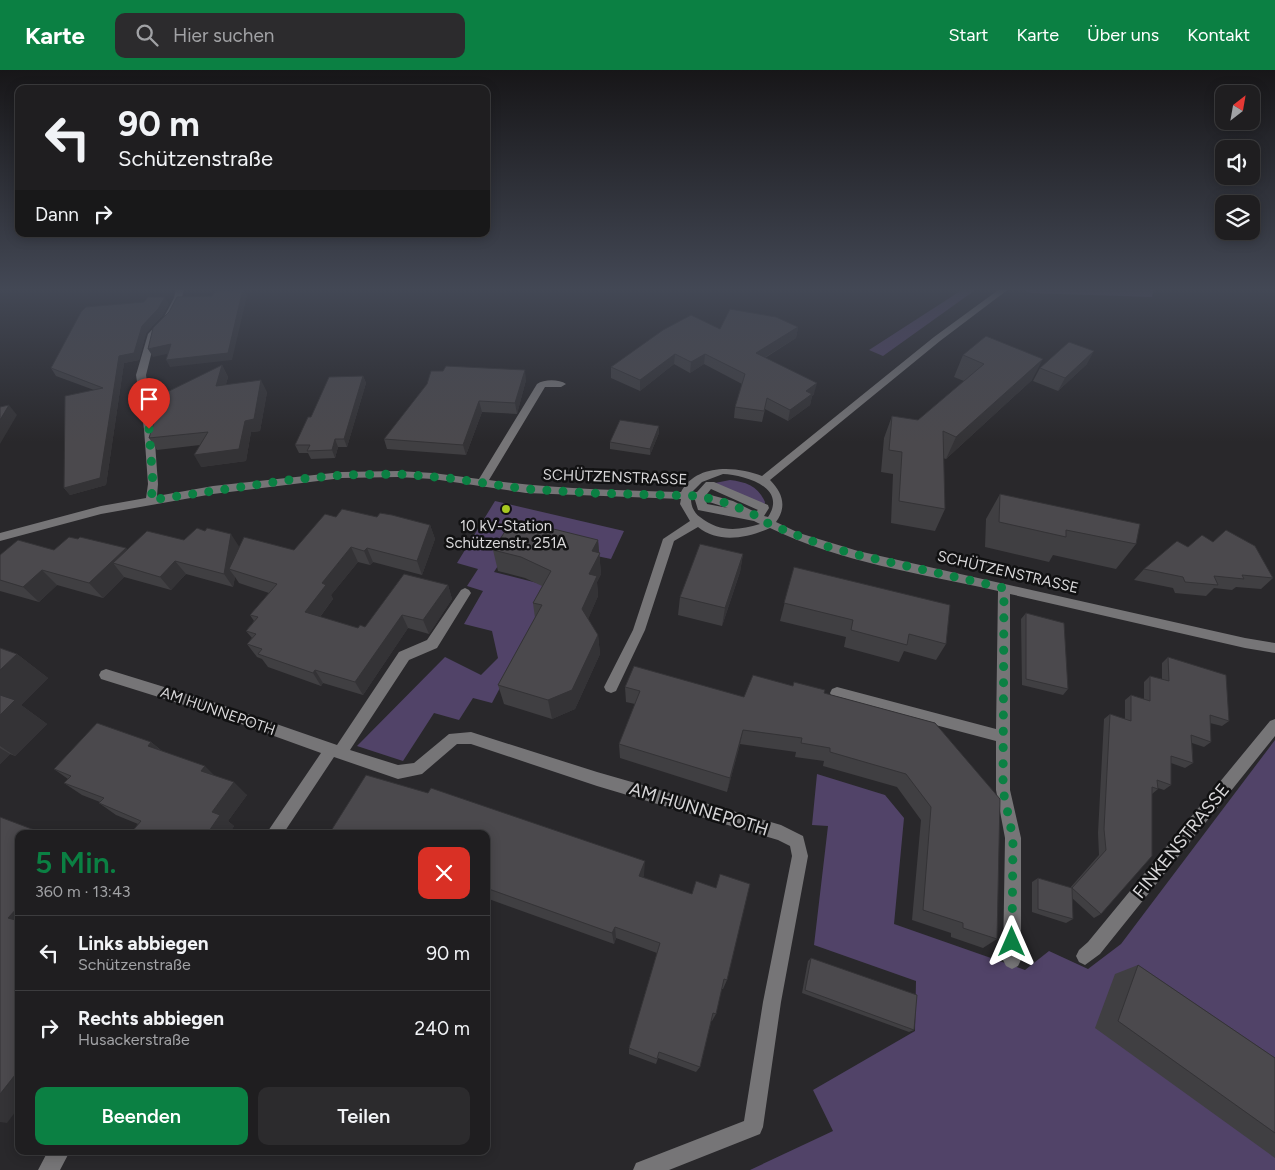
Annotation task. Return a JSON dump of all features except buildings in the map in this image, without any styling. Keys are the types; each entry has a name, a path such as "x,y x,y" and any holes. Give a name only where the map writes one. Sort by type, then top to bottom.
{"street":[{"path":"151,339 141,375 153,484 151,500"},
{"path":"762,480 938,339"},
{"path":"482,483 542,384 561,384"},
{"path":"722,471 743,473 762,480 777,497 778,507 775,517 769,524 756,531 741,534 724,534 697,522 687,510 685,495 689,487 697,479 708,474 722,471"},
{"name":"SCHÜTZENSTRASSE","path":"0,537 101,510 151,500 255,484 342,475 425,476 526,489 700,496 730,504 804,539 858,555 1245,643 1275,648"},
{"path":"611,687 639,630 669,539 697,522"},
{"path":"1004,588 1003,790 1013,838 1012,960"},
{"path":"277,830 404,656 432,644 465,593"},
{"name":"AM HUNNEPOTH","path":"106,674 216,709 335,752 398,772 416,768 454,738 471,738 597,779 781,833 798,841 800,856 772,1002 753,1127 643,1170"},
{"path":"837,693 1003,737"},
{"name":"FINKENSTRASSE","path":"1085,956 1094,948 1275,724"},
{"path":"48,1170 57,1155"}],"shaded area":[{"path":"886,339 906,339 883,356 869,350"},
{"path":"730,480 751,486 759,492 765,502 764,508 710,484"},
{"path":"495,501 624,531 611,559 515,539 494,572 553,587 492,703 473,698 459,720 434,713 403,761 357,746 445,657 481,675 498,658 492,631 464,624 483,591 467,586 478,569 457,563"},
{"path":"1275,740 1275,1170 750,1170 833,1131 813,1090 915,1031 916,981 814,945 828,826 812,825 817,774 885,795 904,818 894,924 1025,970 1049,951 1088,969 1121,944"}],"place":[{"name":"10 kV-Station Schützenstr. 251A","path":"506,509"}],"route":[{"path":"149,429 153,484 151,500 289,480 342,475 398,474 433,476 526,489 700,496 730,504 795,536 822,545 1004,588 1003,790 1013,838 1012,942"}]}
